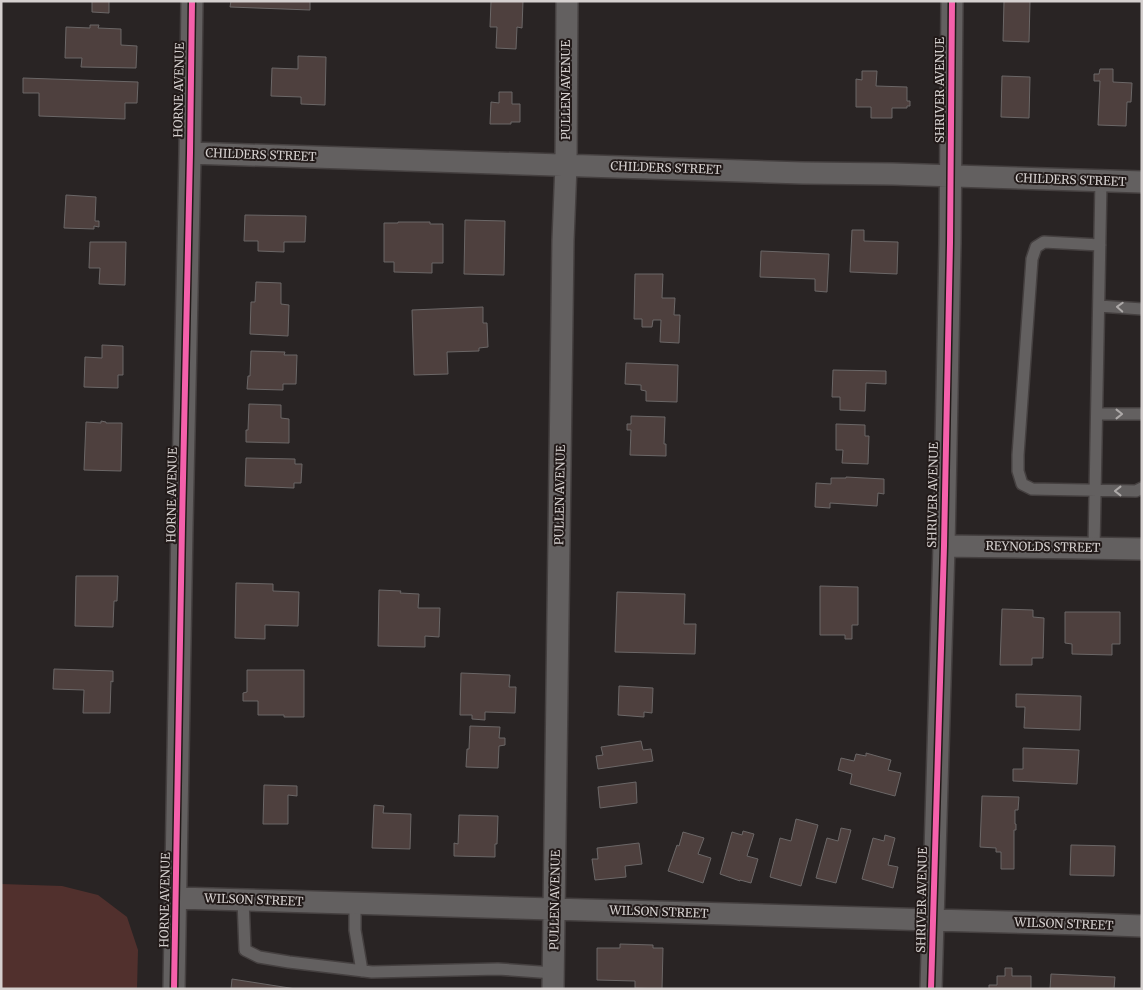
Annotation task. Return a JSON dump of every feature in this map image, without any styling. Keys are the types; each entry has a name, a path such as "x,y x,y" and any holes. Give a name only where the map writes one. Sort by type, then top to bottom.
{"street":[{"name":"HORNE AVENUE","path":"174,989 192,1"},
{"name":"PULLEN AVENUE","path":"553,981 567,1"},
{"name":"SHRIVER AVENUE","path":"931,989 944,546 950,243 952,1"},
{"name":"CHILDERS STREET","path":"190,153 1142,182"},
{"name":"REYNOLDS STREET","path":"944,546 1142,549"},
{"name":"WILSON STREET","path":"177,898 1142,926"}],"lane":[{"path":"1094,548 1101,181"},
{"path":"1100,244 1044,242 1036,247 1032,259 1018,471 1022,484 1032,490 1136,491 1142,488"},
{"path":"1098,306 1142,308"},
{"path":"1096,414 1142,414"},
{"path":"243,900 244,950 259,957 372,972 498,969 553,981"},
{"path":"355,903 355,930 362,971"}],"shaded area":[{"path":"1,884 62,886 98,895 127,917 138,950 137,989 1,989"}],"building":[{"path":"92,1 109,1 109,13 92,12"},
{"path":"231,1 310,1 310,10 230,7"},
{"path":"491,1 523,1 522,28 517,27 516,49 496,48 497,27 490,27"},
{"path":"1004,1 1030,1 1029,42 1003,41"},
{"path":"90,25 99,25 98,28 121,29 121,45 137,46 136,68 81,67 82,58 65,58 66,27 90,28"},
{"path":"298,56 326,57 325,105 301,104 301,97 271,96 272,68 298,69"},
{"path":"1100,69 1113,69 1113,82 1132,83 1131,102 1127,102 1126,126 1098,125 1100,81 1094,81 1094,74 1099,74"},
{"path":"862,71 877,71 876,86 907,87 907,101 910,101 910,106 907,106 907,108 892,108 892,118 871,118 871,107 856,107 856,79 862,80"},
{"path":"1002,76 1030,77 1029,118 1001,117"},
{"path":"23,78 138,82 137,103 125,103 125,119 39,116 39,93 23,93"},
{"path":"499,92 512,92 512,104 520,104 520,122 490,124 491,102 499,103"},
{"path":"66,195 96,197 95,221 99,221 99,227 94,226 94,229 64,228"},
{"path":"245,215 306,216 305,242 284,242 284,252 258,251 258,241 244,241"},
{"path":"465,220 505,221 504,275 464,274"},
{"path":"384,223 443,224 443,263 432,263 432,273 394,272 394,262 384,262"},
{"path":"852,230 864,230 864,241 898,242 897,274 850,272"},
{"path":"90,242 126,242 125,285 99,284 100,268 89,268"},
{"path":"761,251 829,254 827,292 815,291 815,279 760,277"},
{"path":"635,274 663,274 662,298 675,298 674,315 680,315 679,343 660,342 661,320 653,320 652,327 642,327 642,319 634,319"},
{"path":"256,282 281,283 281,304 289,305 288,336 250,334 251,302 255,302"},
{"path":"483,307 483,323 487,323 488,347 479,348 479,351 447,352 448,374 414,375 412,310"},
{"path":"102,345 123,346 123,375 118,375 118,388 84,387 85,357 102,358"},
{"path":"251,351 285,352 284,355 297,355 296,384 283,384 283,390 247,389 248,376 250,376"},
{"path":"626,363 678,365 677,402 646,401 646,391 641,390 641,385 625,384"},
{"path":"833,370 886,371 886,384 866,383 865,411 840,410 840,397 832,397"},
{"path":"249,404 281,405 281,418 289,419 289,443 246,442"},
{"path":"631,416 665,417 664,444 666,444 666,456 630,455 631,430 627,430 627,424 631,424"},
{"path":"101,421 106,423 122,423 121,471 84,470 86,422 101,423"},
{"path":"836,424 865,425 865,436 869,436 868,464 842,463 843,450 836,450"},
{"path":"246,458 295,459 295,464 302,464 301,483 294,483 294,488 245,486"},
{"path":"831,478 884,479 884,494 878,493 877,506 830,503 830,508 815,507 816,483 831,484"},
{"path":"76,576 118,576 117,601 114,601 113,627 75,626"},
{"path":"236,583 273,584 273,591 299,592 298,626 265,625 265,639 235,638"},
{"path":"820,586 858,587 858,625 852,625 852,639 845,639 845,635 820,635"},
{"path":"379,590 419,594 418,608 440,608 439,637 425,636 425,647 378,646"},
{"path":"617,592 685,594 684,624 696,624 695,654 615,652"},
{"path":"1002,609 1033,610 1033,617 1044,618 1043,658 1032,658 1032,665 1000,665"},
{"path":"1065,612 1120,612 1120,644 1112,644 1112,655 1072,654 1072,644 1065,643"},
{"path":"54,669 113,671 110,713 83,713 84,690 53,689"},
{"path":"247,670 304,670 304,717 258,715 258,701 243,701 243,693 247,692"},
{"path":"461,673 510,675 509,687 516,687 515,713 485,712 485,720 472,719 472,715 460,715"},
{"path":"619,686 653,688 652,713 644,712 644,717 618,715"},
{"path":"1016,694 1081,696 1080,730 1024,728 1025,707 1016,707"},
{"path":"470,726 500,727 499,738 505,738 505,745 499,746 498,768 466,767"},
{"path":"641,741 643,750 651,749 653,761 598,769 596,756 603,755 601,747"},
{"path":"1023,748 1079,750 1077,784 1013,781 1013,769 1023,769"},
{"path":"866,753 891,760 888,770 901,773 895,796 850,784 852,774 838,770 841,758 854,761 856,754 866,756"},
{"path":"636,782 637,803 600,808 598,787"},
{"path":"264,785 297,786 297,796 288,795 288,824 263,824"},
{"path":"982,796 1019,797 1018,810 1015,810 1014,869 1001,869 1001,852 996,852 996,848 980,847"},
{"path":"374,805 384,806 383,813 411,814 410,849 372,848"},
{"path":"459,815 498,816 495,857 454,856 454,843 458,844"},
{"path":"796,819 818,825 801,886 770,877 780,838 791,841"},
{"path":"841,828 851,830 836,883 816,878 827,838 838,841"},
{"path":"743,831 754,834 747,856 758,859 751,883 720,874 732,832 742,835"},
{"path":"683,832 704,838 698,854 711,858 703,883 668,871"},
{"path":"885,835 895,838 888,865 898,867 893,888 862,879 873,838 884,841"},
{"path":"639,843 642,864 625,866 626,877 595,880 592,859 598,859 597,848"},
{"path":"1071,845 1115,846 1114,876 1070,875"},
{"path":"620,944 653,945 653,948 663,948 662,989 635,988 635,981 597,980 597,948 620,948"},
{"path":"1005,968 1012,968 1012,976 1031,976 1031,989 989,989 989,985 997,985 997,976 1005,976"},
{"path":"1051,974 1115,977 1114,989 1050,989"},
{"path":"232,979 296,989 231,989"}],"cycle path":[{"path":"174,989 192,1"},
{"path":"931,989 944,546 950,243 952,1"}]}
